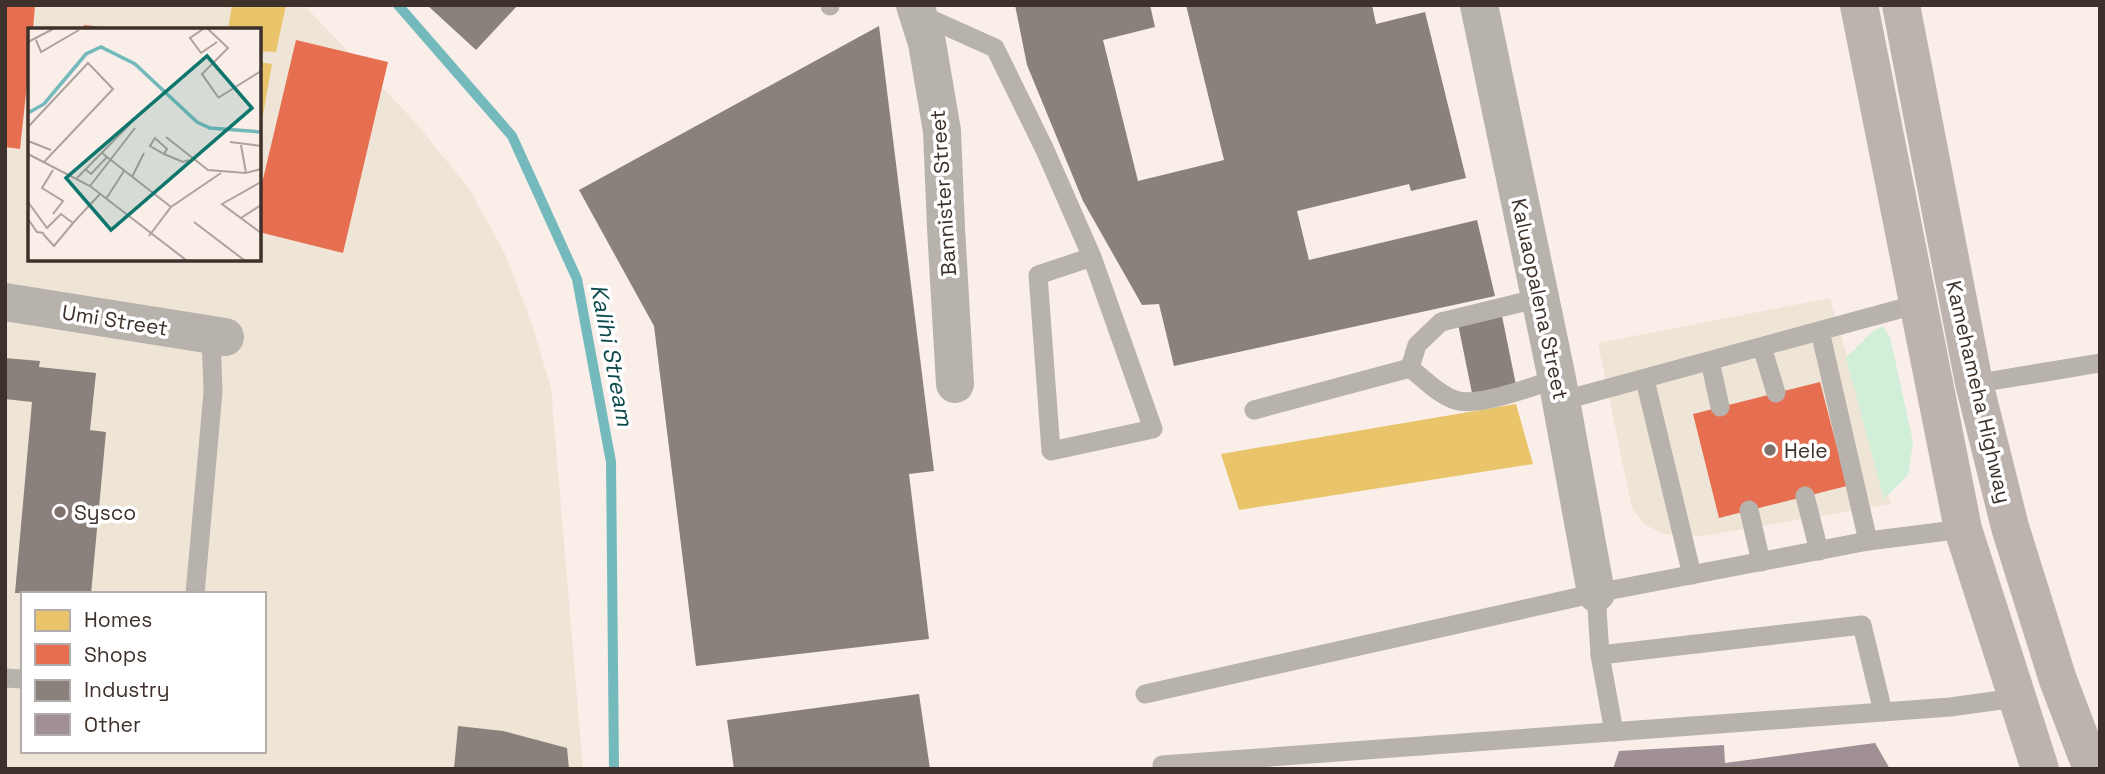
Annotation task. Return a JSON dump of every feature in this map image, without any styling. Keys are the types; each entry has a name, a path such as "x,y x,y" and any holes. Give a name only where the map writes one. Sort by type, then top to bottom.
{"main road":[{"name":"Kamehameha Highway","path":"1859,5 1963,529 2040,769"},
{"name":"Kamehameha Highway","path":"1900,5 1974,383 2010,527 2058,680 2092,769"}],"street":[{"name":"Kaluaopalena Street","path":"1479,5 1559,390 1596,593"},
{"name":"Bannister Street","path":"917,9 928,43 942,131 955,384"},
{"name":"Umi Street","path":"5,302 218,336"}],"lane":[{"path":"917,9 995,48 1045,150 1092,257 1153,429 1051,451 1038,275 1092,257"},
{"path":"1410,368 1418,345 1441,322 1540,298"},
{"path":"1410,368 1435,390 1456,400 1476,402 1645,380 1918,304"},
{"path":"1820,331 1868,541"},
{"path":"195,592 218,336"},
{"path":"1762,347 1776,393"},
{"path":"1710,361 1720,407"},
{"path":"1935,391 2100,363"},
{"path":"1254,410 1410,368"},
{"path":"1645,380 1692,575"},
{"path":"1805,496 1819,551"},
{"path":"1749,510 1761,562"},
{"path":"1145,694 1596,593 1868,541 1963,529"},
{"path":"1596,593 1600,655 1614,732"},
{"path":"1600,655 1862,625 1883,712"},
{"path":"1162,765 1950,707 2016,698"}],"shaded area":[{"path":"5,5 304,5 416,123 470,190 506,256 532,324 551,388 583,769 5,769"},
{"path":"1830,298 1891,504 1703,536 1661,533 1644,524 1632,509 1598,343"}],"green space":[{"path":"1883,326 1890,337 1913,442 1908,475 1884,499 1846,358 1872,332"}],"building: Homes":[{"path":"232,5 286,5 276,52 261,51 261,28 228,28"},
{"path":"261,62 272,64 261,126"},
{"path":"1516,404 1533,464 1239,510 1221,454"}],"building: Shops":[{"path":"5,5 35,5 33,28 28,28 28,75 20,149 5,147"},
{"path":"84,25 114,28 83,28"},
{"path":"296,40 388,62 343,253 261,232 261,188"},
{"name":"Hele","path":"1820,382 1847,486 1719,518 1693,414"}],"building: Industry":[{"path":"427,5 518,5 476,50"},
{"path":"1015,5 1150,5 1155,27 1103,40 1138,181 1224,160 1186,5 1372,5 1376,24 1425,12 1466,178 1411,191 1409,184 1297,211 1309,260 1477,220 1495,296 1174,366 1159,304 1142,305 1083,201 1027,65"},
{"path":"879,26 934,471 909,474 929,639 696,666 654,326 579,190"},
{"path":"1502,316 1516,385 1472,393 1458,324"},
{"name":"Sysco","path":"5,358 40,361 39,367 96,373 90,430 106,432 91,592 15,593 32,402 5,399"},
{"path":"919,694 930,769 734,769 727,720"},
{"path":"458,726 503,731 567,748 569,769 454,769"}],"building: Other":[{"path":"1875,743 1890,769 1613,769 1619,751 1724,745 1725,763"}],"waterway":[{"name":"Kalihi Stream","path":"398,5 512,136 577,279 611,462 614,769"}],"place":[{"name":"Hele","path":"1770,450"},
{"name":"Sysco","path":"60,512"}]}
